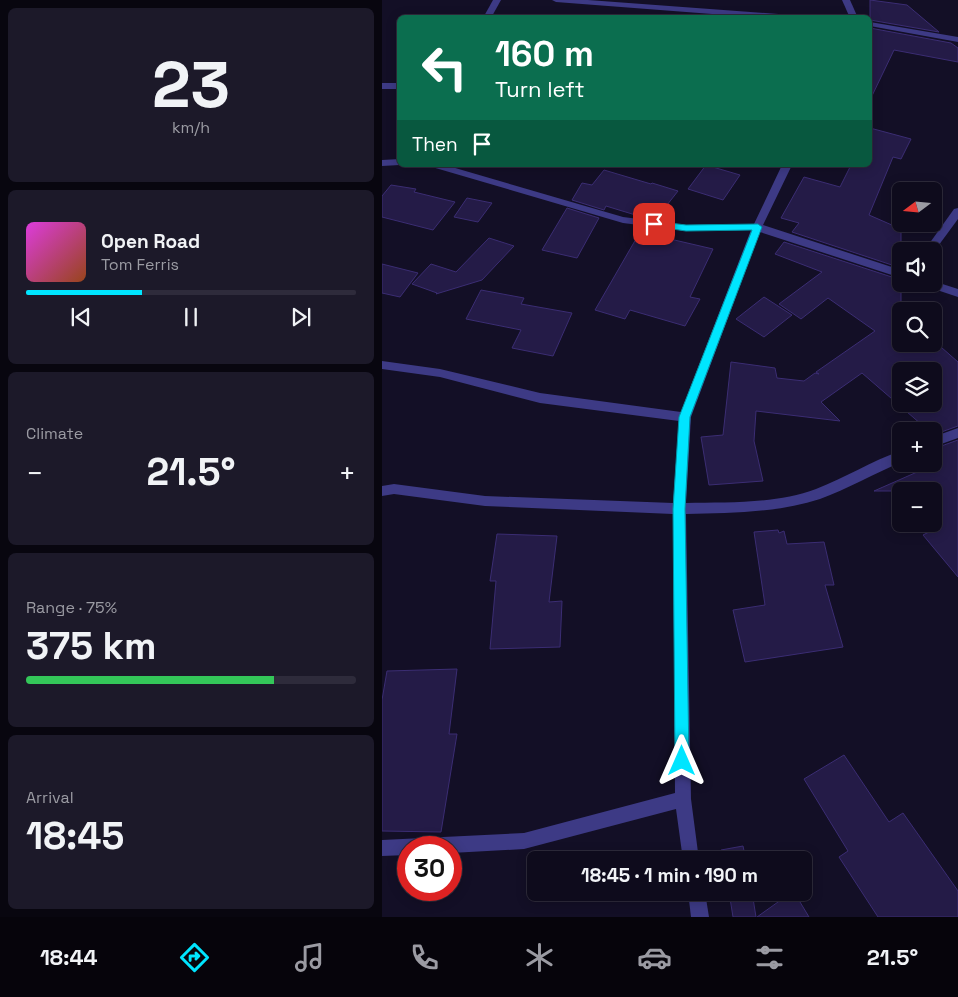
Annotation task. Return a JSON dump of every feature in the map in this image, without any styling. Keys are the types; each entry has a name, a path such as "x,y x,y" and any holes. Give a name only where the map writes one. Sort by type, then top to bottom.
{"street":[{"path":"488,15 497,0"},
{"path":"556,0 603,1 770,15"},
{"path":"846,0 853,15"},
{"path":"872,24 958,40"},
{"path":"382,86 397,86"},
{"path":"382,163 397,162"},
{"path":"442,167 623,220 686,228 758,227 892,271"},
{"path":"690,851 682,800 679,509 685,417 758,227 786,167"},
{"path":"936,242 958,211"},
{"path":"942,287 958,293"},
{"path":"382,364 440,373 540,398 685,417"},
{"path":"942,438 958,432"},
{"path":"382,491 394,489 485,501 679,509 744,507 791,501 818,494 892,460"},
{"path":"382,848 524,841 682,800"},
{"path":"697,901 700,917"}],"building":[{"path":"870,0 907,5 939,32 872,20 872,15 870,15"},
{"path":"872,28 951,43 958,48 958,62 894,50 872,96"},
{"path":"872,129 911,139 901,159 893,157 869,215 892,225 892,232 901,232 901,242 892,242 892,265 792,232 799,223 781,218 804,177 840,187 850,167 872,167"},
{"path":"704,167 713,167 740,175 723,200 688,189"},
{"path":"604,170 678,191 656,219 642,217 606,206 604,210 572,200 582,183 592,185"},
{"path":"391,185 416,189 414,192 455,202 433,230 382,217 382,196"},
{"path":"467,198 492,203 478,222 454,217"},
{"path":"567,208 599,218 577,258 542,250"},
{"path":"640,232 713,249 690,297 700,299 685,326 630,310 625,319 595,310"},
{"path":"489,238 514,246 482,280 436,294 412,284 431,264 456,272"},
{"path":"784,242 892,277 892,292 901,292 901,302 892,302 892,352 942,352 942,348 958,362 958,426 942,432 942,422 919,422 907,412 942,412 942,362 892,362 892,399 862,373 821,402 840,421 756,411 754,441 763,481 709,485 701,437 723,435 731,362 775,368 777,378 804,381 815,373 819,374 816,372 875,331 828,298 801,319 779,304 822,272 775,254"},
{"path":"382,264 418,273 400,297 382,293"},
{"path":"481,290 524,298 521,304 572,313 553,356 512,348 521,330 466,319"},
{"path":"764,297 792,315 764,337 736,319"},
{"path":"958,440 958,577 923,535 929,532 942,532 942,482 894,482 917,472 942,472 942,446"},
{"path":"892,483 892,491 874,491"},
{"path":"778,530 779,533 784,531 787,544 824,542 834,585 825,585 843,647 745,662 733,610 765,605 754,532"},
{"path":"497,534 557,536 549,602 562,601 560,647 490,649 496,581 490,581"},
{"path":"457,669 449,734 457,734 441,832 382,831 382,700 387,671"},
{"path":"844,755 889,822 903,813 958,891 958,917 878,917 839,857 848,851 804,779"},
{"path":"743,846 744,851 721,851"},
{"path":"730,901 753,901 756,917 733,917"},
{"path":"779,901 799,901 809,917 757,917"}],"route":[{"path":"654,224 686,228 758,227 685,417 679,509 682,761"}]}
